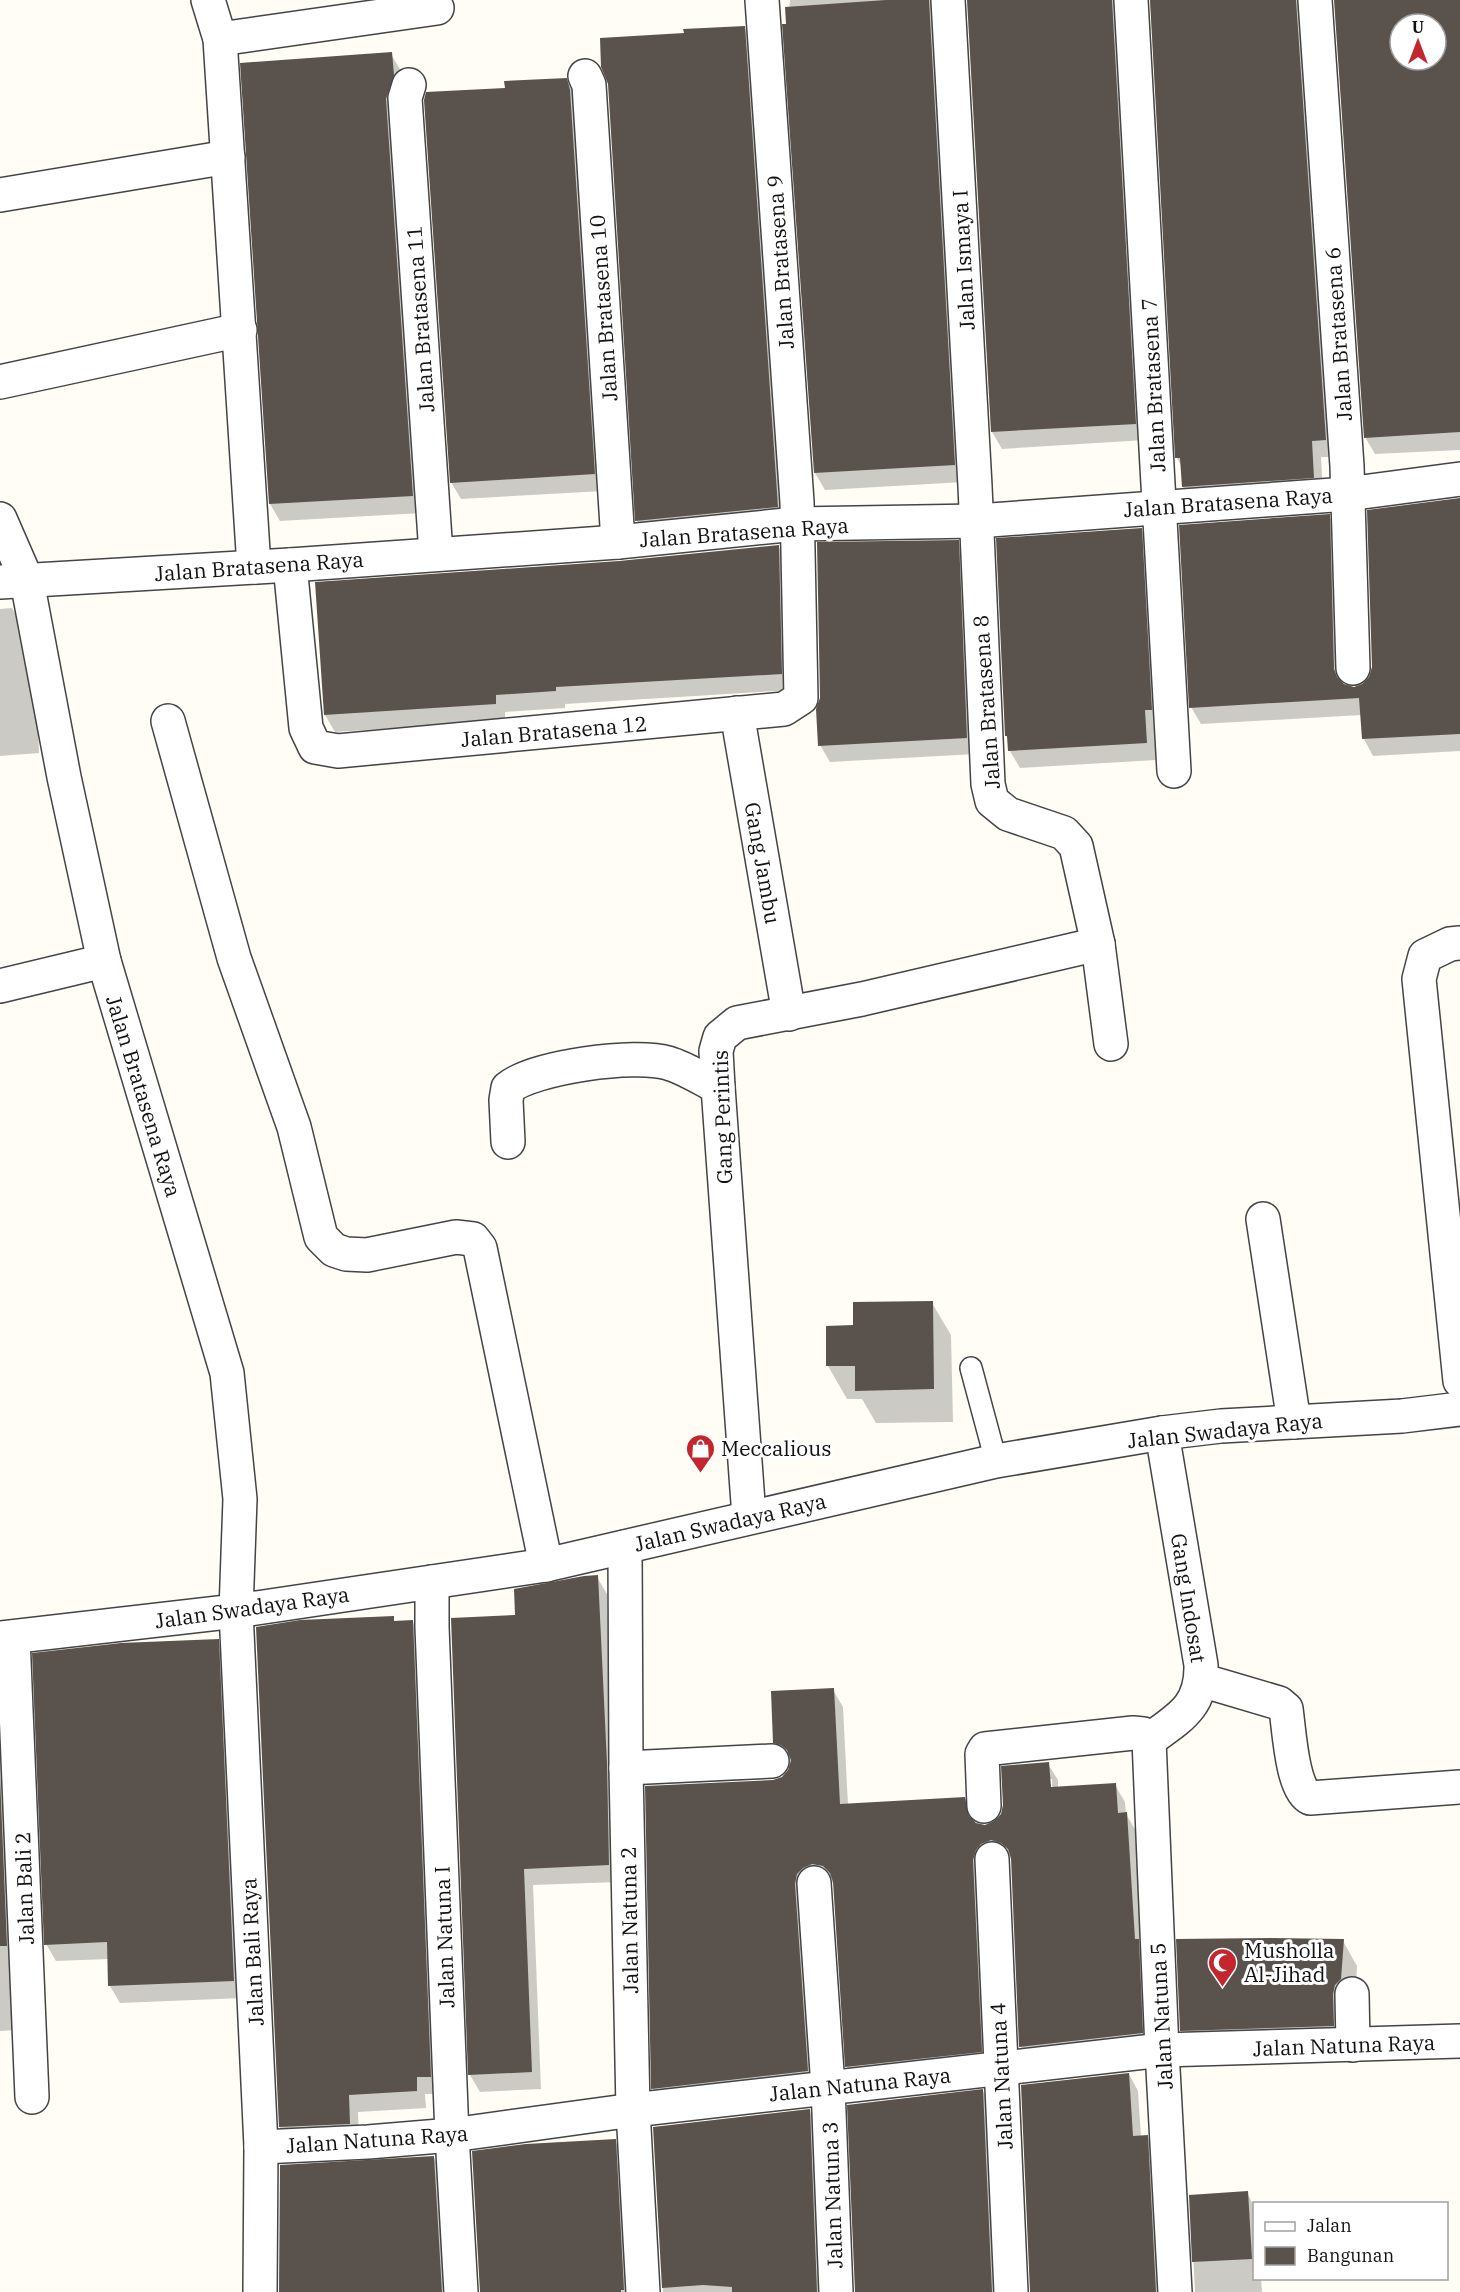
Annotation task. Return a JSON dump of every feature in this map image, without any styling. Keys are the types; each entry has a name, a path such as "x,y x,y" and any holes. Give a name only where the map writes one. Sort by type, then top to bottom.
{"street":[{"path":"208,0 220,39 254,567"},
{"name":"Jalan Bratasena 9","path":"762,0 797,502 796,524"},
{"name":"Jalan Ismaya I","path":"948,0 977,521"},
{"name":"Jalan Bratasena 7","path":"1131,0 1174,771"},
{"name":"Jalan Bratasena 6","path":"1315,0 1346,454 1353,668"},
{"path":"220,39 437,8"},
{"name":"Jalan Bratasena 10","path":"585,76 589,85 618,542"},
{"name":"Jalan Bratasena 11","path":"409,85 405,98 436,554"},
{"path":"0,195 228,157"},
{"path":"0,382 240,330"},
{"name":"Jalan Bratasena Raya","path":"13,581 290,565 618,542 796,524 977,521 1347,494 1460,479"},
{"name":"Jalan Bratasena Raya","path":"0,519 13,581 64,777 104,961 228,1374 240,1499 236,1611"},
{"name":"Jalan Bratasena 8","path":"977,521 988,784 992,801 1008,814 1064,834 1076,846 1098,944 1111,1044"},
{"name":"Jalan Bratasena 12","path":"290,565 306,728 315,747 338,751 784,709 801,699 796,524"},
{"name":"Gang Jambu","path":"737,713 789,1014"},
{"path":"168,721 234,958 294,1126 321,1236 334,1250 346,1254 366,1255 456,1237 473,1239 480,1248 546,1565"},
{"path":"1460,943 1450,944 1425,956 1419,979 1447,1121 1460,1381"},
{"name":"Gang Perintis","path":"749,1517 718,1087 716,1051 720,1037 737,1023 862,999 1098,944"},
{"path":"0,986 104,961"},
{"path":"507,1142 507,1088 517,1081 545,1073 609,1060 640,1060 667,1063 718,1087"},
{"path":"1263,1219 1294,1422"},
{"name":"Jalan Swadaya Raya","path":"7,1638 236,1611 546,1565 996,1461 1162,1433 1221,1426 1402,1416 1460,1409"},
{"name":"Gang Indosat","path":"1149,1740 1187,1712 1198,1694 1201,1680 1201,1665 1162,1433"},
{"name":"Jalan Natuna 2","path":"625,1547 626,1768 633,2110 643,2292"},
{"name":"Jalan Natuna I","path":"432,1582 452,2135 461,2292"},
{"name":"Jalan Bali Raya","path":"236,1611 261,2147 260,2292"},
{"name":"Jalan Bali 2","path":"7,1638 16,1679 33,2097"},
{"path":"1201,1680 1279,1703 1286,1709 1298,1783 1304,1795 1310,1798 1460,1786"},
{"path":"984,1806 982,1754 990,1747 1133,1733 1143,1734 1149,1740"},
{"name":"Jalan Natuna 5","path":"1149,1740 1175,2292"},
{"path":"626,1768 772,1761"},
{"name":"Jalan Natuna 4","path":"992,1860 1011,2292"},
{"name":"Jalan Natuna 3","path":"814,1882 828,2087 836,2292"},
{"path":"1352,1994 1353,2044"},
{"name":"Jalan Natuna Raya","path":"261,2147 452,2135 633,2110 1162,2050 1460,2041"}],"lane":[{"path":"971,1368 996,1461"}],"building":[{"path":"886,0 929,0 955,465 814,473 782,24 786,24 785,7"},
{"path":"967,0 1112,0 1136,424 991,432"},
{"path":"1150,0 1296,0 1326,440 1312,441 1314,478 1182,487 1180,458 1175,458"},
{"path":"1334,0 1460,0 1460,432 1364,438"},
{"path":"745,26 778,507 635,521 608,84 601,67 600,38 684,33 683,29"},
{"path":"392,52 394,75 386,99 413,496 269,504 240,63"},
{"path":"567,78 570,90 595,474 450,483 424,100 426,92 505,88 504,81"},
{"path":"1460,498 1460,734 1362,739 1359,698 1189,708 1179,525 1330,514 1334,669 1337,677 1344,684 1354,687 1362,684 1369,677 1372,667 1367,510"},
{"path":"1142,528 1152,710 1145,710 1147,743 1008,751 1007,736 1005,736 996,538"},
{"path":"959,540 967,738 818,746 816,709 820,698 817,542"},
{"path":"779,545 782,674 556,687 556,691 496,695 496,704 324,715 315,582 619,561"},
{"path":"933,1301 934,1389 855,1391 855,1366 826,1366 826,1326 853,1325 853,1302"},
{"path":"598,1575 607,1763 609,1865 524,1869 532,2072 468,2075 451,1618 515,1615 514,1589"},
{"path":"394,1616 394,1621 413,1620 431,2077 417,2077 417,2091 349,2095 350,2124 279,2127 256,1627 300,1620"},
{"path":"219,1639 234,1981 108,1986 107,1942 44,1945 32,1653 121,1643"},
{"path":"834,1688 840,1804 965,1797 969,1816 976,1823 985,1825 994,1821 1001,1814 1003,1805 1001,1766 1049,1762 1051,1787 1116,1783 1118,1813 1127,1812 1135,1939 1139,1939 1143,2033 1019,2047 1011,1858 1008,1849 1001,1843 991,1840 981,1844 973,1860 982,2052 845,2067 833,1882 830,1873 823,1866 812,1864 797,1874 795,1884 808,2071 651,2089 645,1786 773,1780 782,1777 788,1770 791,1760 787,1750 773,1743 771,1691"},
{"path":"0,1777 7,1946 0,1946"},
{"path":"1176,1939 1344,1939 1341,1979 1335,1985 1333,1994 1334,2026 1180,2031"},
{"path":"1129,2073 1133,2136 1148,2135 1156,2292 1030,2292 1021,2085"},
{"path":"983,2089 992,2292 855,2292 847,2105"},
{"path":"810,2109 817,2292 732,2292 732,2287 703,2285 662,2288 653,2127"},
{"path":"616,2139 624,2290 621,2292 480,2292 472,2151 526,2144"},
{"path":"434,2156 442,2292 279,2292 280,2165"},
{"path":"1248,2191 1252,2259 1192,2262 1189,2195"}],"place":[{"name":"Meccalious","path":"700,1474"},
{"name":"Musholla Al-Jihad","path":"1223,1988"}]}
